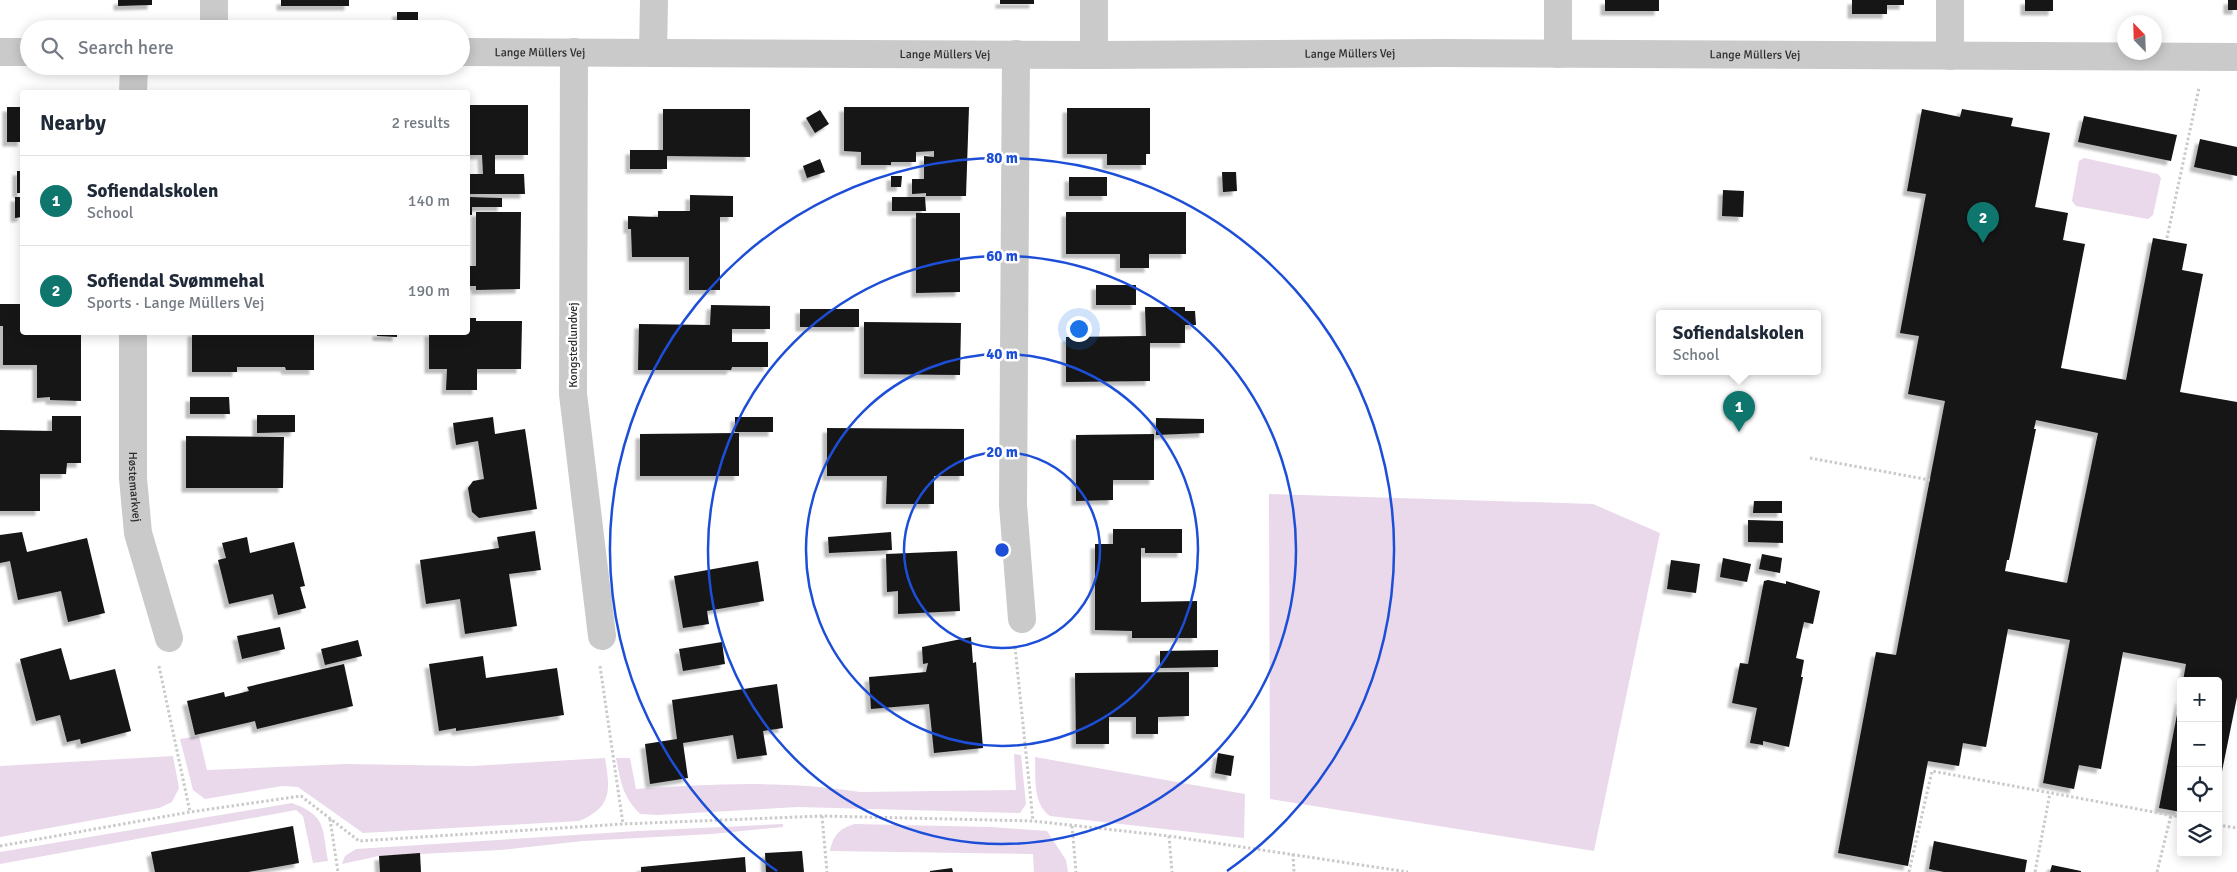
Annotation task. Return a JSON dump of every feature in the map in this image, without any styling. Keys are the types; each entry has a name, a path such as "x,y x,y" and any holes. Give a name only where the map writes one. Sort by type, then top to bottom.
{"street":[{"path":"214,0 214,20"},
{"path":"653,53 654,0"},
{"path":"1094,0 1094,55"},
{"path":"1558,0 1558,54"},
{"path":"1950,0 1950,56"},
{"path":"0,52 20,52"},
{"name":"Lange Müllers Vej","path":"470,52 1094,55 1558,54 2237,58"},
{"name":"Kongstedlundvej","path":"574,52 573,394 602,636"},
{"path":"1016,54 1013,505 1022,619"},
{"path":"134,75 134,90"},
{"name":"Høstemarkvej","path":"133,335 132,478 138,533 169,638"}],"path":[{"path":"2168,238 2205,58"},
{"path":"1810,458 1930,480"},
{"path":"1022,619 1015,644 1033,821"},
{"path":"602,636 599,672 623,824"},
{"path":"169,638 159,664 190,812"},
{"path":"1909,872 1932,771 2177,816"},
{"path":"2035,872 2050,793"},
{"path":"0,846 190,812 301,796 359,841 623,824 822,816 1033,821 1169,836 1408,872"},
{"path":"2157,872 2171,815"},
{"path":"822,816 827,872"},
{"path":"330,818 338,872"},
{"path":"1072,826 1076,872"},
{"path":"2222,826 2237,828"},
{"path":"1169,836 1172,872"},
{"path":"1293,854 1294,872"}],"shaded area":[{"path":"2084,158 2158,174 2161,178 2153,215 2148,219 2076,206 2072,201 2079,161"},
{"path":"1269,494 1593,504 1660,533 1594,851 1270,799"},
{"path":"199,736 207,770 346,764 472,766 605,758 608,779 607,796 598,810 579,821 363,833 298,787 282,786 205,799 193,790 180,739"},
{"path":"1014,754 1021,755 1026,804 1020,813 798,807 657,815 640,814 629,801 623,788 616,758 630,758 636,789 776,784 860,792 1016,790"},
{"path":"173,756 179,788 172,802 159,808 0,837 0,766"},
{"path":"1035,757 1245,794 1244,838 1050,816 1044,811 1038,797 1035,781"},
{"path":"292,803 312,813 321,824 328,861 313,863 303,816 296,810 0,864 0,852"},
{"path":"783,824 783,827 712,834 583,841 501,850 379,856 342,864 345,856 356,849"},
{"path":"855,824 991,827 1047,831 1066,860 1068,872 1034,872 1033,854 830,851 835,836 841,830"}],"building":[{"path":"118,0 152,0 152,5 118,6"},
{"path":"281,0 349,0 349,6 281,6"},
{"path":"1000,0 1034,0 1034,4 1000,4"},
{"path":"1605,0 1659,0 1659,11 1605,11"},
{"path":"1852,0 1904,0 1904,5 1887,5 1887,14 1852,14"},
{"path":"2025,0 2053,0 2053,11 2025,11"},
{"path":"2228,0 2237,0 2237,10 2228,10"},
{"path":"397,12 418,12 418,20 397,20"},
{"path":"470,105 528,105 528,155 495,155 495,174 524,174 525,194 470,194 470,174 483,174 482,155 470,155"},
{"path":"7,107 20,107 20,142 7,142"},
{"path":"844,107 969,107 966,196 926,196 926,193 912,194 912,179 924,179 924,156 934,157 934,151 916,152 916,162 891,162 891,165 861,165 861,152 844,151"},
{"path":"1067,108 1150,108 1150,154 1146,154 1146,165 1107,165 1107,154 1067,154"},
{"path":"663,109 750,109 750,157 667,156 667,169 630,169 630,150 663,150"},
{"path":"1922,109 1960,117 1962,109 2013,118 2011,126 2050,133 2035,207 2068,213 2063,240 2085,244 2061,368 2126,380 2153,238 2187,244 2182,270 2203,274 2180,392 2237,402 2237,697 2222,771 2222,677 2184,677 2186,664 2123,652 2101,769 2079,765 2074,789 2043,783 2070,640 2008,629 1986,747 1963,743 1959,766 1928,761 1908,866 1838,853 1876,652 1896,655 1945,401 1908,394 1919,336 1900,333 1926,194 1907,191","holes":["2036,420 2098,433 2067,583 2005,571 2007,560 2009,560 2036,429 2034,429"]},
{"path":"820,110 829,124 815,133 806,118"},
{"path":"2084,116 2177,135 2171,161 2078,142"},
{"path":"2200,139 2237,147 2237,176 2194,167"},
{"path":"820,159 825,172 807,178 803,166"},
{"path":"17,171 20,171 20,193 17,193"},
{"path":"1222,172 1236,172 1237,191 1223,192"},
{"path":"891,176 902,176 901,187 891,187"},
{"path":"1069,177 1107,177 1107,196 1069,196"},
{"path":"1723,190 1744,191 1743,217 1722,216"},
{"path":"690,195 733,196 733,217 720,217 720,290 689,290 689,257 632,257 631,229 628,229 628,216 658,217 658,211 690,211"},
{"path":"15,197 20,197 20,217 15,218"},
{"path":"470,197 502,198 502,207 472,207 472,215 470,215"},
{"path":"892,197 925,197 926,211 892,211"},
{"path":"476,212 521,212 520,289 476,290 476,286 470,286 470,266 476,266"},
{"path":"1066,212 1186,212 1186,254 1149,254 1149,268 1120,268 1120,254 1066,254"},
{"path":"916,213 960,213 960,292 916,293"},
{"path":"1096,285 1136,285 1136,305 1096,305"},
{"path":"0,304 20,304 20,335 81,335 81,401 50,400 50,397 37,398 37,365 3,365 3,326 0,326"},
{"path":"711,305 770,306 770,329 732,329 732,342 768,342 768,367 732,367 731,370 638,370 639,324 710,325"},
{"path":"1145,307 1185,307 1185,311 1195,311 1196,325 1185,325 1185,343 1150,343 1150,381 1066,382 1066,337 1146,336"},
{"path":"800,309 859,309 859,327 800,327"},
{"path":"470,318 476,318 476,321 522,321 521,369 477,369 477,390 446,390 447,369 429,369 429,335 470,335"},
{"path":"864,322 961,323 960,375 864,374"},
{"path":"192,335 314,335 314,370 286,370 285,367 237,367 237,372 192,372"},
{"path":"397,335 397,337 377,336"},
{"path":"190,397 229,397 230,414 190,414"},
{"path":"257,415 295,415 295,432 257,433"},
{"path":"52,416 81,416 81,463 67,463 66,474 40,474 40,511 0,511 0,430 52,431"},
{"path":"493,417 495,434 525,429 537,509 479,518 472,512 468,488 473,481 484,479 478,441 456,445 453,423"},
{"path":"735,417 773,417 773,432 735,432"},
{"path":"1156,418 1204,419 1204,433 1156,435"},
{"path":"827,428 964,429 964,476 934,476 934,504 886,504 887,476 827,476"},
{"path":"739,433 739,476 640,476 640,434"},
{"path":"1154,434 1154,480 1113,480 1113,500 1076,501 1076,435"},
{"path":"186,436 284,437 283,488 186,488"},
{"path":"1754,501 1782,501 1782,513 1753,513"},
{"path":"1748,520 1783,521 1783,543 1748,542"},
{"path":"1113,529 1182,529 1182,553 1145,553 1145,548 1141,548 1141,602 1197,601 1197,638 1132,638 1132,631 1095,630 1095,544 1113,544"},
{"path":"535,531 541,570 509,574 517,626 465,634 460,599 426,604 420,560 499,548 497,537"},
{"path":"22,532 27,552 87,538 105,613 68,622 61,591 18,600 10,561 0,563 0,535"},
{"path":"891,532 892,550 829,553 828,537"},
{"path":"247,537 250,553 294,542 305,586 300,587 306,608 278,615 273,594 229,604 218,560 226,558 222,543"},
{"path":"957,551 960,611 898,614 898,591 887,592 886,554"},
{"path":"1762,554 1782,558 1780,573 1759,569"},
{"path":"1723,558 1751,564 1747,582 1720,577"},
{"path":"1671,560 1700,564 1696,593 1667,589"},
{"path":"758,561 764,601 707,611 709,624 683,628 674,576"},
{"path":"1768,580 1786,584 1786,581 1820,591 1813,624 1804,622 1796,658 1804,660 1801,677 1803,677 1789,747 1763,741 1763,745 1750,743 1757,708 1732,703 1740,663 1748,664 1764,581"},
{"path":"280,627 285,649 242,659 237,636"},
{"path":"971,637 973,663 976,662 983,748 934,753 929,704 871,709 869,677 926,672 928,663 923,664 922,647"},
{"path":"358,640 362,656 325,665 321,649"},
{"path":"722,642 725,664 683,671 679,649"},
{"path":"61,648 70,680 115,669 131,731 81,744 80,739 67,742 60,715 36,721 20,659"},
{"path":"1218,650 1218,667 1160,668 1160,651"},
{"path":"483,656 486,678 557,668 564,715 456,731 456,728 439,731 429,664"},
{"path":"344,664 353,706 257,729 255,721 195,735 187,701 224,692 225,697 249,691 247,687"},
{"path":"1189,672 1189,716 1158,717 1158,734 1136,734 1136,717 1109,717 1109,744 1076,744 1075,673"},
{"path":"777,684 783,728 763,731 767,755 737,759 733,735 683,743 688,778 650,784 645,744 677,739 672,700"},
{"path":"2177,715 2177,811 2159,808"},
{"path":"1218,753 1234,756 1231,776 1215,773"},
{"path":"293,826 299,863 248,872 155,872 151,852"},
{"path":"1934,841 2027,860 2025,872 1944,872 1929,869"},
{"path":"802,851 804,872 766,872 765,853"},
{"path":"420,853 421,872 380,872 379,856"},
{"path":"745,857 746,872 641,872 641,867"},
{"path":"2052,865 2081,871 2081,872 2050,872"},
{"path":"952,868 953,872 930,872 930,871"}],"place":[{"name":"Sofiendal Svømmehal","path":"1983,243"},
{"name":"Sofiendalskolen","path":"1739,432"}]}
